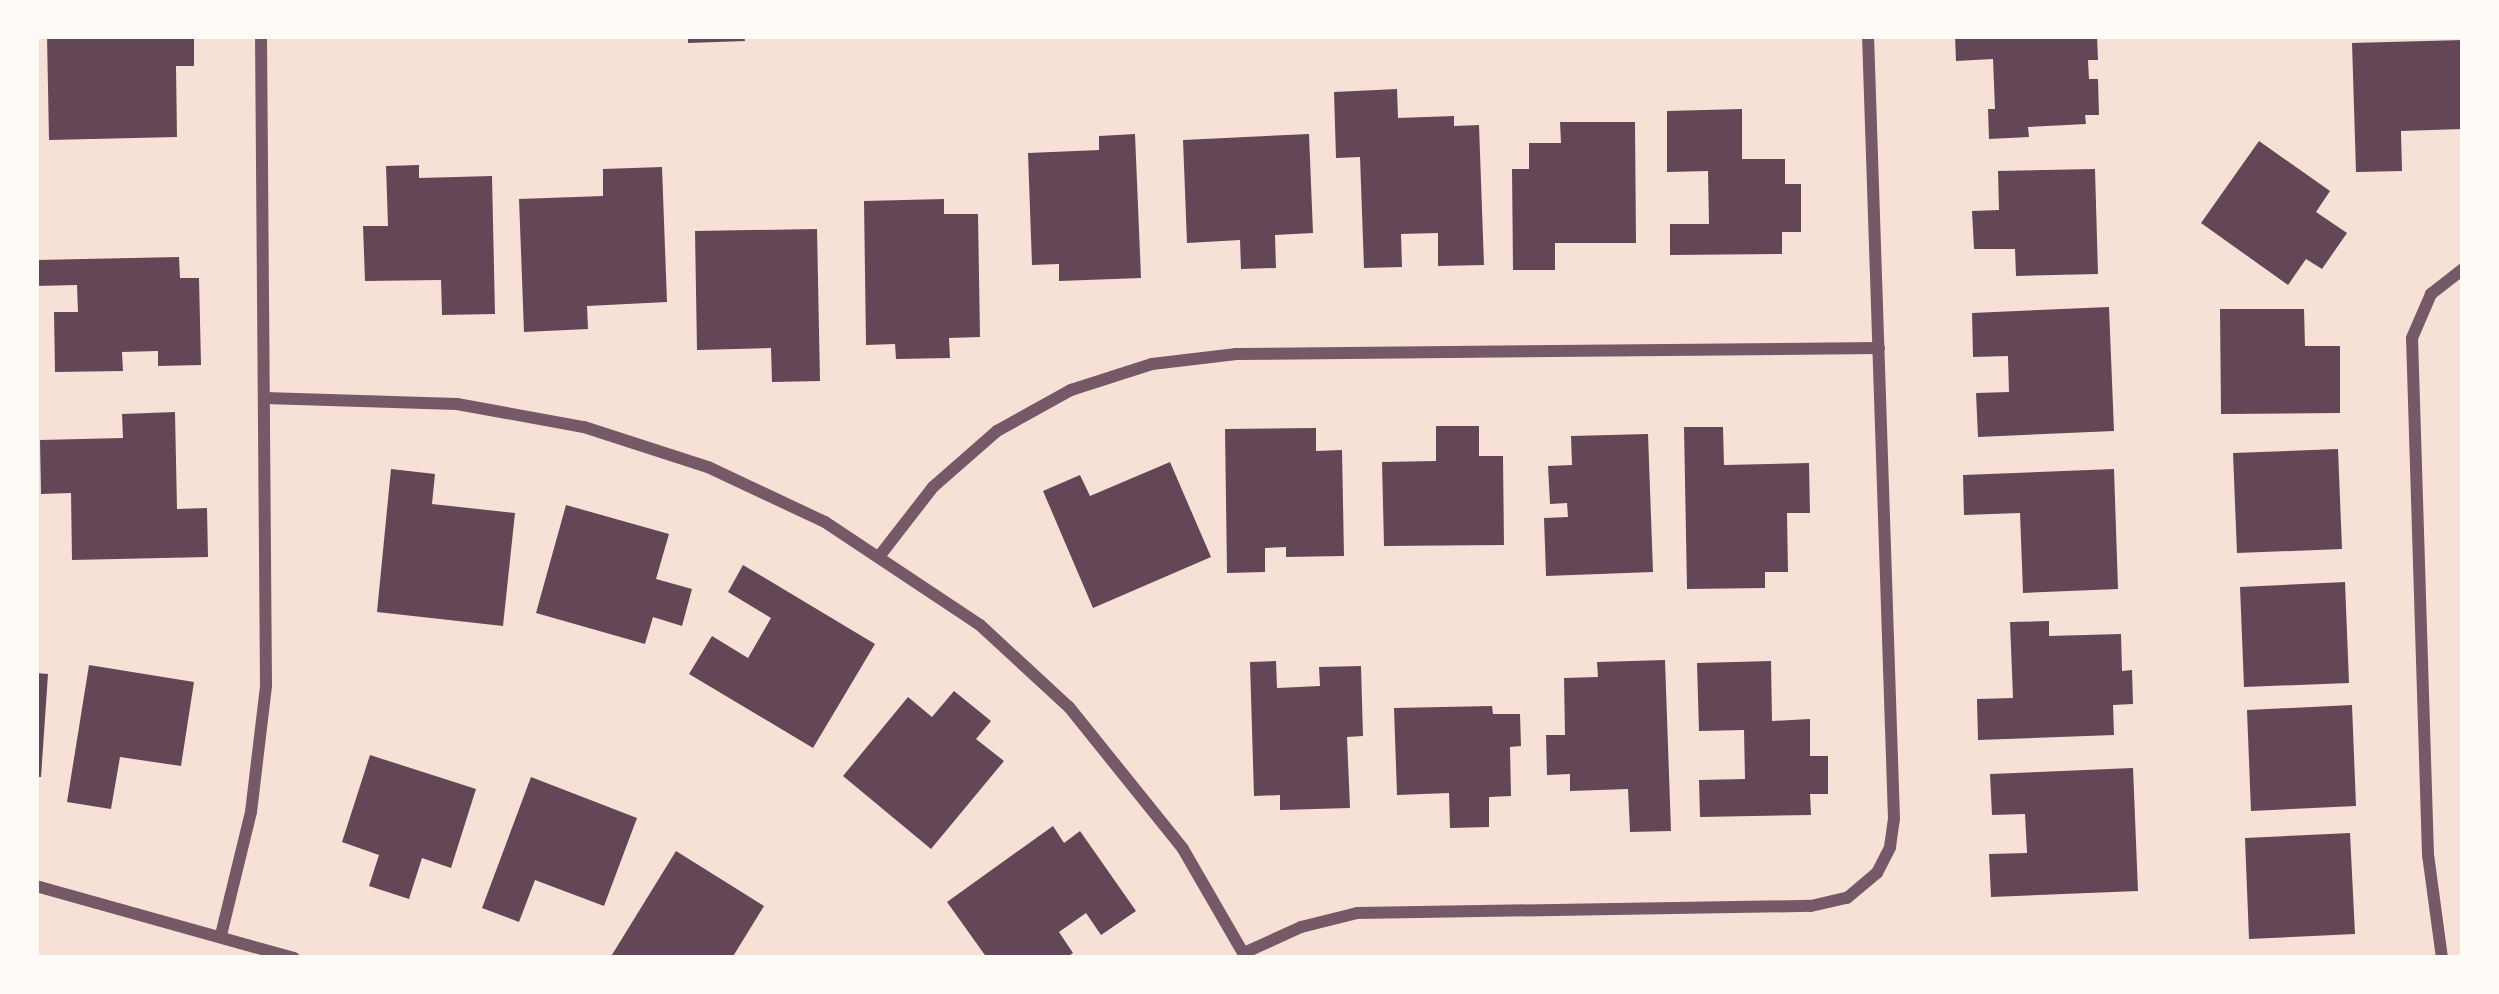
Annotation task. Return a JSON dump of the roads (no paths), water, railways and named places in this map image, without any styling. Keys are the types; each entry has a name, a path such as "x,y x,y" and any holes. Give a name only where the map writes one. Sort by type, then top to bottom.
{"street":[{"path":"221,935 251,812 266,686 261,36"},
{"path":"265,398 435,402 584,427 768,492 881,554 980,625 1096,737 1183,849 1245,956 1301,927 1357,913 1811,906 1847,898 1867,884 1885,861 1894,819 1868,36"},
{"path":"2442,958 2428,855 2412,350 2418,314 2431,294 2463,269"},
{"path":"881,554 933,487 997,431 1071,390 1152,364 1236,355 1879,348"},
{"path":"36,886 294,958"}]}
